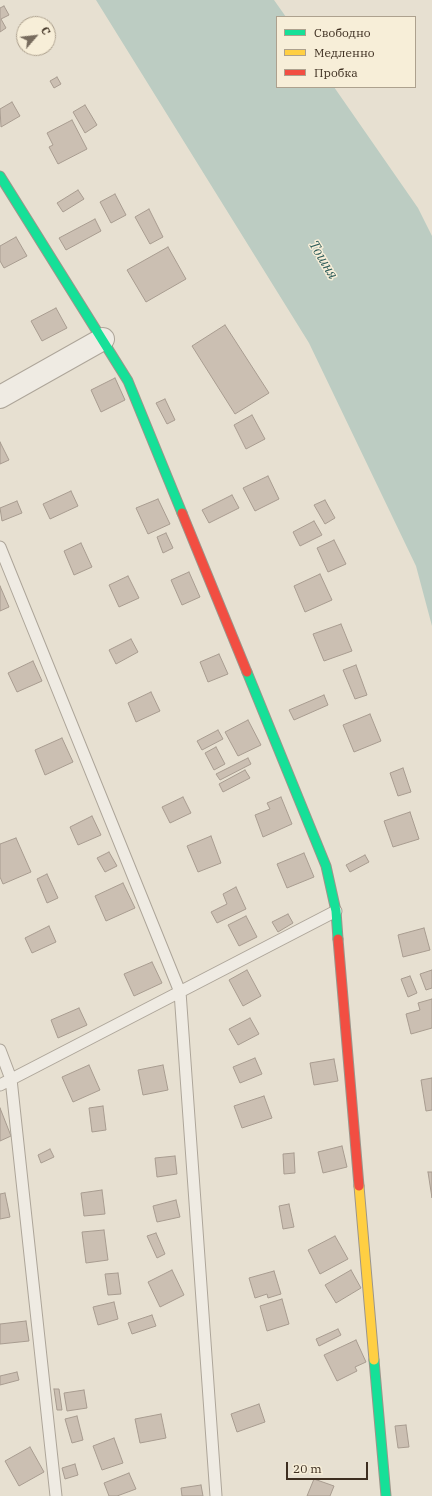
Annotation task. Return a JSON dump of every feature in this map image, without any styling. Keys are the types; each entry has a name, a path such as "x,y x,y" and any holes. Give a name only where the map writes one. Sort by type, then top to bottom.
{"street":[{"path":"0,176 84,312 104,339 128,381 326,866 336,911 386,1496"},
{"path":"0,398 104,339"}],"lane":[{"path":"0,547 180,992 216,1496"},
{"path":"0,1085 336,911"},
{"path":"0,1050 12,1079 56,1496"}],"water":[{"name":"Тошня","path":"96,0 274,0 285,16 276,16 276,88 335,88 418,208 432,236 432,626 416,566 309,343"}],"building":[{"path":"4,6 9,15 1,19 6,28 0,32 0,8"},
{"path":"57,77 61,84 54,88 50,81"},
{"path":"12,102 20,116 1,127 0,109"},
{"path":"85,105 97,125 85,133 73,112"},
{"path":"72,120 87,149 58,164 49,147 53,145 47,133"},
{"path":"78,190 84,199 63,212 57,203"},
{"path":"115,194 126,215 111,223 100,202"},
{"path":"149,209 163,237 150,244 135,217"},
{"path":"95,219 101,231 66,250 59,238"},
{"path":"16,237 27,256 4,268 0,261 0,246"},
{"path":"168,247 186,279 146,302 127,270"},
{"path":"56,308 67,328 42,341 31,321"},
{"path":"225,325 269,393 235,414 192,346"},
{"path":"115,378 125,400 101,412 91,390"},
{"path":"165,399 175,420 167,424 156,403"},
{"path":"252,415 265,439 246,449 234,425"},
{"path":"0,442 9,460 0,464"},
{"path":"268,476 279,499 255,511 243,488"},
{"path":"71,491 78,506 50,519 43,504"},
{"path":"232,495 239,508 209,523 202,510"},
{"path":"158,499 170,524 148,534 136,508"},
{"path":"325,500 335,518 325,524 314,505"},
{"path":"17,501 22,513 2,521 0,508"},
{"path":"314,521 322,535 300,546 293,532"},
{"path":"166,533 173,548 163,553 157,537"},
{"path":"334,540 346,564 328,572 317,548"},
{"path":"81,543 92,567 74,575 64,551"},
{"path":"189,572 200,597 182,605 171,580"},
{"path":"320,574 332,600 305,612 294,586"},
{"path":"128,576 139,598 119,607 109,585"},
{"path":"0,586 9,607 0,611"},
{"path":"341,624 352,651 324,661 313,634"},
{"path":"131,639 138,652 116,664 109,650"},
{"path":"219,654 228,674 208,682 200,662"},
{"path":"33,661 42,681 17,692 8,673"},
{"path":"356,665 367,695 355,699 343,670"},
{"path":"151,692 160,711 136,722 128,703"},
{"path":"324,695 328,705 294,720 289,710"},
{"path":"370,714 381,741 354,752 343,725"},
{"path":"248,720 261,745 238,756 225,732"},
{"path":"218,730 223,739 202,750 197,741"},
{"path":"62,738 73,762 45,775 35,750"},
{"path":"216,747 225,764 214,770 205,753"},
{"path":"248,758 251,764 220,780 216,774"},
{"path":"403,768 411,792 398,796 390,773"},
{"path":"245,770 250,778 223,792 219,784"},
{"path":"183,797 191,813 170,823 162,807"},
{"path":"281,797 292,824 263,837 255,815 270,809 267,803"},
{"path":"410,812 419,839 393,847 384,821"},
{"path":"92,816 101,835 78,845 70,827"},
{"path":"211,836 221,863 198,872 187,846"},
{"path":"16,838 31,872 3,884 0,877 0,844"},
{"path":"109,852 117,866 105,872 97,858"},
{"path":"304,853 314,877 287,888 277,864"},
{"path":"365,855 369,862 350,872 346,865"},
{"path":"47,874 58,898 47,903 37,879"},
{"path":"123,883 135,908 106,921 95,896"},
{"path":"236,887 246,909 217,923 211,912 227,904 223,894"},
{"path":"288,914 293,923 278,932 272,922"},
{"path":"246,916 257,937 239,946 228,925"},
{"path":"49,926 56,942 32,953 25,938"},
{"path":"424,928 430,950 403,957 398,935"},
{"path":"152,962 162,983 134,996 124,974"},
{"path":"247,970 261,996 243,1006 229,980"},
{"path":"432,970 432,988 426,990 420,974"},
{"path":"410,976 417,993 408,997 401,979"},
{"path":"432,999 432,1028 411,1034 406,1014 420,1010 418,1003"},
{"path":"79,1008 87,1025 58,1038 51,1020"},
{"path":"250,1018 259,1034 238,1045 229,1029"},
{"path":"255,1058 262,1074 240,1083 233,1067"},
{"path":"334,1059 338,1081 314,1085 310,1063"},
{"path":"89,1065 100,1090 73,1102 62,1077"},
{"path":"163,1065 168,1090 143,1095 138,1070"},
{"path":"432,1078 432,1110 426,1111 421,1080"},
{"path":"264,1096 272,1118 242,1128 234,1106"},
{"path":"103,1106 106,1130 92,1132 89,1108"},
{"path":"0,1108 11,1136 0,1141"},
{"path":"342,1146 347,1167 323,1173 318,1152"},
{"path":"50,1149 54,1157 41,1163 38,1155"},
{"path":"294,1153 295,1173 284,1174 283,1154"},
{"path":"175,1156 177,1174 157,1177 155,1158"},
{"path":"428,1172 432,1172 432,1198"},
{"path":"102,1190 105,1214 84,1216 81,1193"},
{"path":"5,1193 10,1217 0,1219 0,1194"},
{"path":"176,1200 180,1217 157,1222 153,1206"},
{"path":"289,1204 294,1227 283,1229 279,1206"},
{"path":"104,1230 108,1260 86,1263 82,1232"},
{"path":"156,1233 165,1254 157,1258 147,1236"},
{"path":"335,1236 348,1259 320,1274 308,1250"},
{"path":"172,1270 184,1295 160,1307 148,1282"},
{"path":"351,1270 361,1288 336,1303 325,1285"},
{"path":"274,1271 281,1294 268,1298 267,1294 255,1298 249,1278"},
{"path":"118,1273 121,1294 108,1295 105,1274"},
{"path":"282,1299 289,1324 267,1331 260,1306"},
{"path":"114,1302 118,1319 98,1325 93,1307"},
{"path":"152,1315 156,1326 132,1334 128,1323"},
{"path":"26,1321 29,1341 0,1344 0,1324"},
{"path":"338,1329 341,1335 319,1346 316,1339"},
{"path":"356,1340 366,1362 355,1367 357,1371 337,1381 324,1355"},
{"path":"17,1372 19,1380 0,1385 0,1376"},
{"path":"54,1389 59,1389 62,1410 57,1410"},
{"path":"84,1390 87,1408 67,1411 64,1393"},
{"path":"259,1404 265,1422 237,1432 231,1414"},
{"path":"161,1414 166,1438 140,1443 135,1419"},
{"path":"77,1416 83,1440 72,1443 65,1419"},
{"path":"406,1425 409,1447 398,1448 395,1426"},
{"path":"114,1438 123,1463 102,1470 93,1446"},
{"path":"30,1447 44,1472 19,1486 5,1461"},
{"path":"75,1464 78,1475 65,1479 62,1468"},
{"path":"129,1473 136,1489 117,1496 109,1496 104,1483"},
{"path":"314,1479 334,1486 330,1496 307,1496"},
{"path":"201,1485 203,1496 182,1496 181,1488"}],"traffic: fast":[{"path":"0,176 128,381 182,513"},
{"path":"247,672 326,866 336,911 338,939"},
{"path":"374,1360 386,1496"}],"traffic: slow":[{"path":"359,1186 374,1360"}],"traffic: jam":[{"path":"182,513 247,672"},
{"path":"338,939 359,1186"}]}
